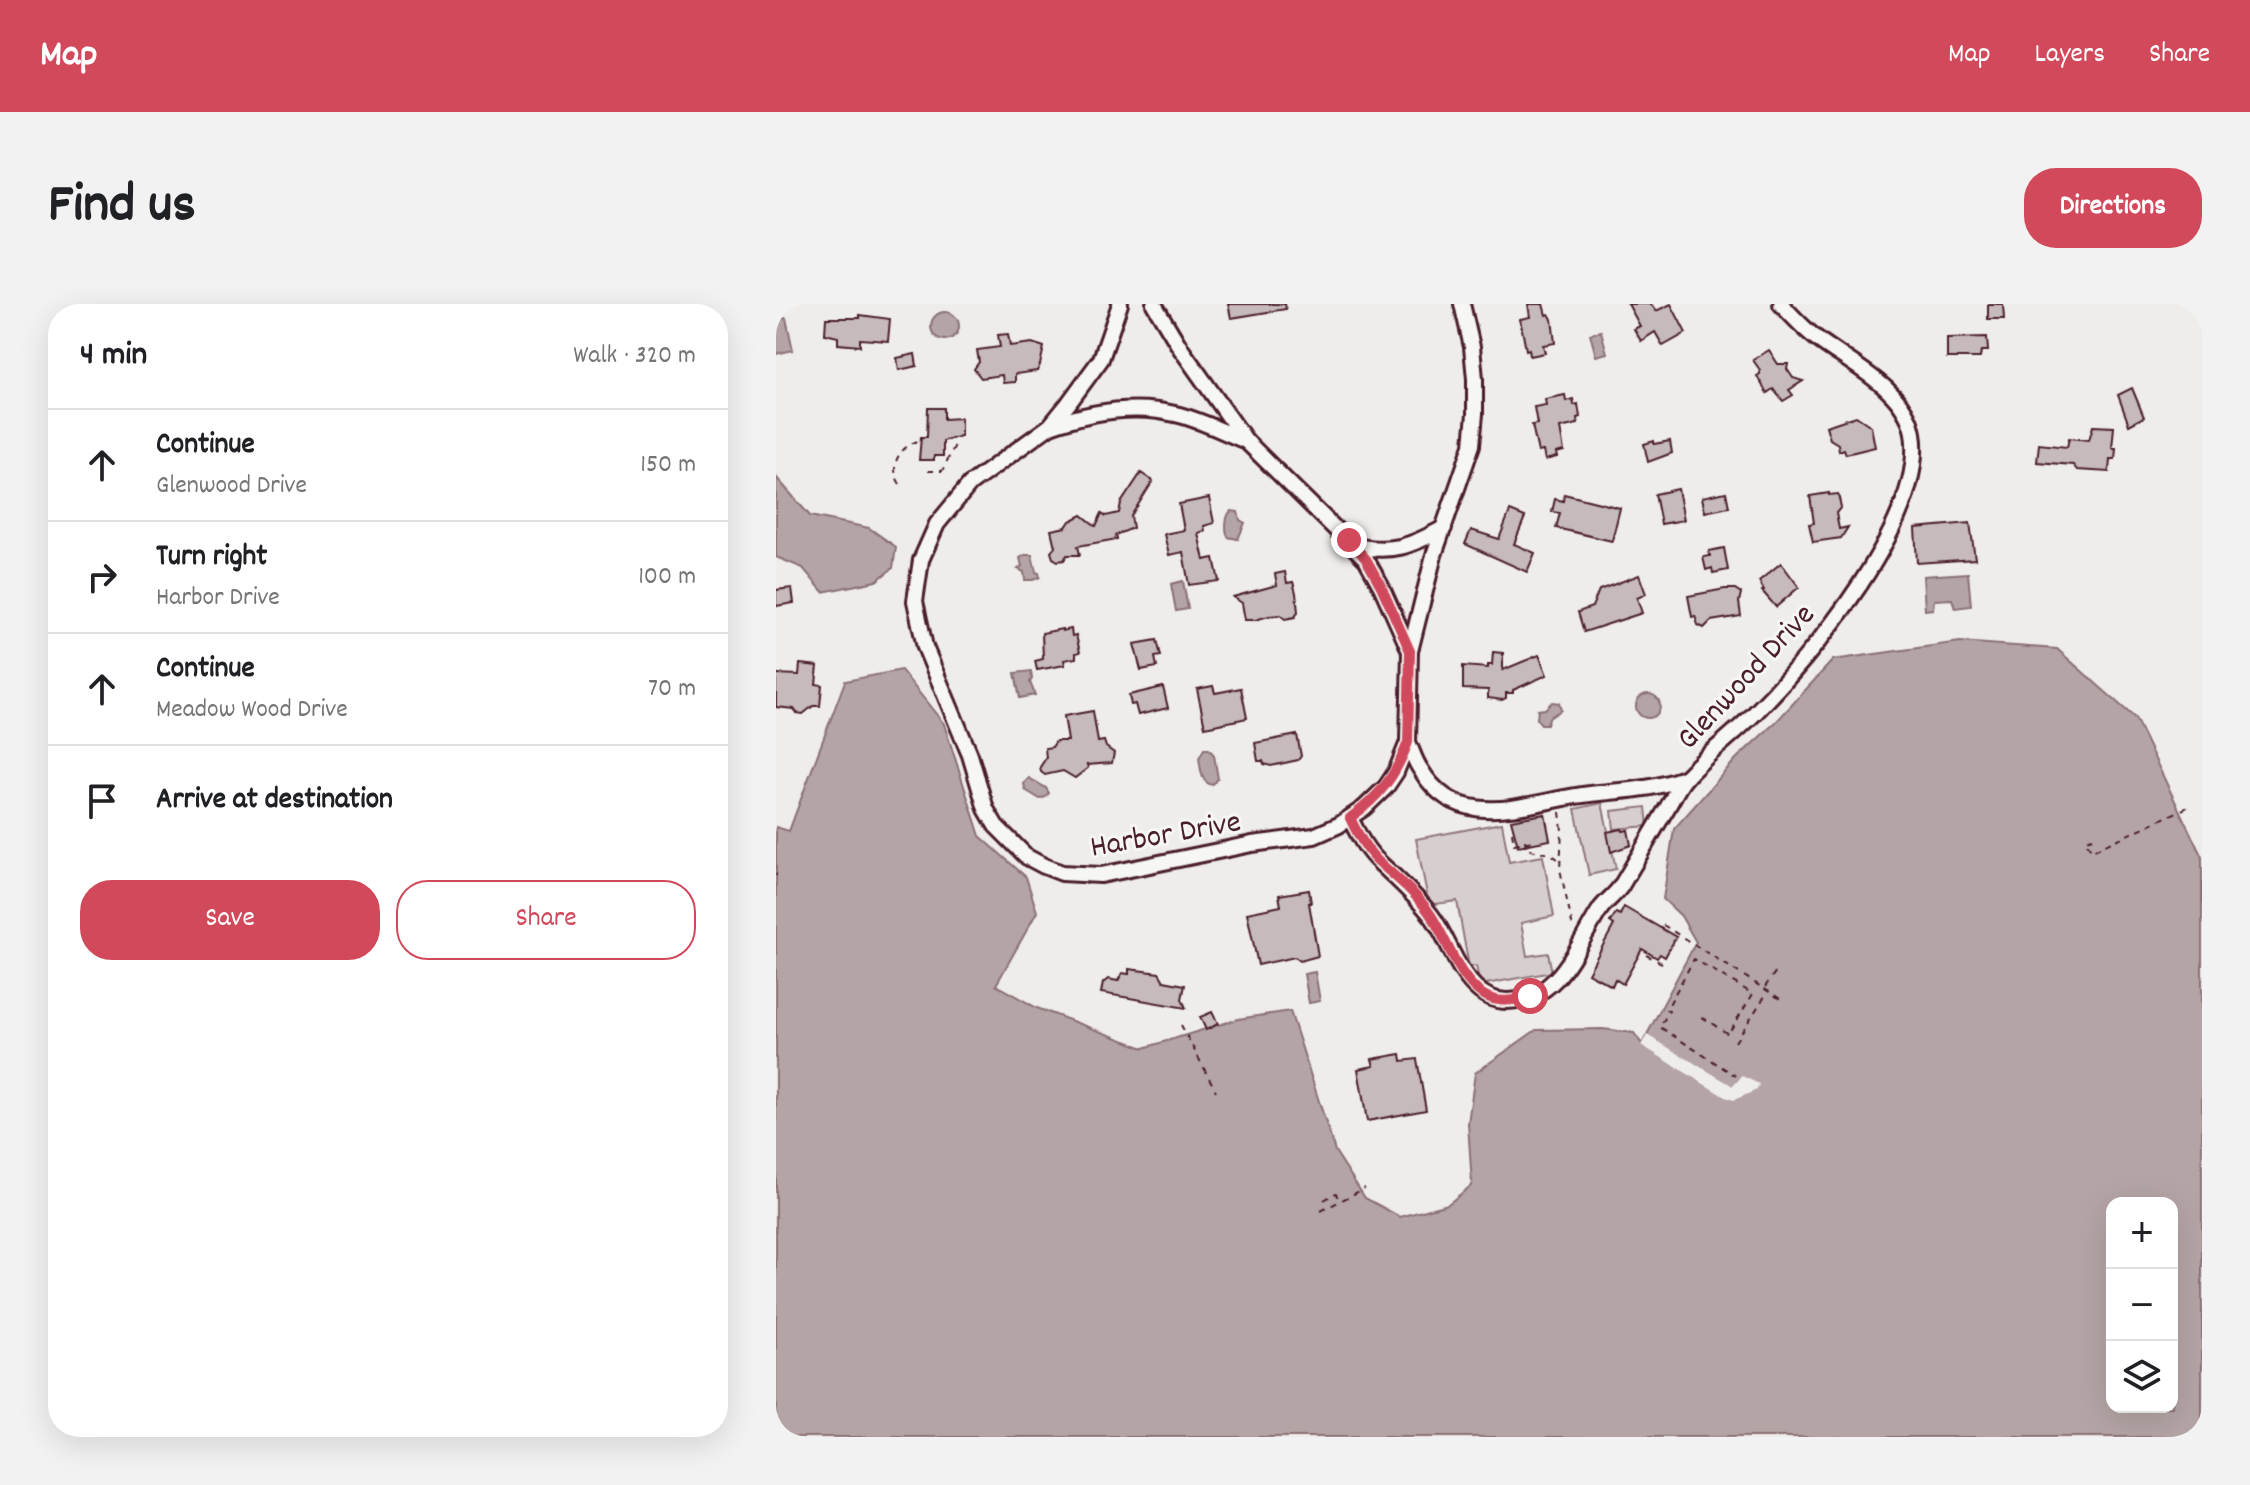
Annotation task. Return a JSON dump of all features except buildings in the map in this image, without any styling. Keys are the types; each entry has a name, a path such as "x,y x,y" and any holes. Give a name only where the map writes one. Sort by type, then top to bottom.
{"street":[{"name":"Harbor Drive","path":"1120,304 1101,359 1089,379 1050,426 970,484 929,538 918,577 915,601 919,626 970,755 986,809 996,826 1027,857 1062,873 1086,876 1252,844 1314,836 1350,818 1386,787 1396,772 1408,742 1410,651"},
{"path":"1154,304 1181,349 1246,441 1366,559 1410,651"},
{"path":"1410,651 1427,579 1472,445 1475,414 1472,347 1462,304"},
{"name":"Glenwood Drive","path":"1350,818 1371,853 1418,898 1434,919 1460,969 1483,994 1508,1001 1538,991 1562,972 1602,905 1619,890 1686,777 1768,699 1808,656 1844,609 1886,539 1909,486 1914,462 1912,428 1894,397 1812,335 1781,304"},
{"name":"Harbor Drive","path":"1050,426 1089,414 1155,410 1178,414 1246,441"},
{"path":"1354,546 1389,550 1408,545 1444,528"},
{"name":"Glenwood Drive","path":"1408,742 1421,771 1437,790 1456,803 1484,810 1505,811 1589,794 1646,789 1686,777"}],"path":[{"path":"900,484 895,470 900,453 907,445 922,440"},
{"path":"928,471 942,471 957,441"},
{"path":"1557,800 1562,825 1559,861 1573,928 1584,937"},
{"path":"2093,838 2085,840 2092,851 2188,807"},
{"path":"1512,832 1514,844 1533,841"},
{"path":"1525,841 1530,850 1546,852 1559,861"},
{"path":"1663,925 1782,1000"},
{"path":"1646,955 1664,964"},
{"path":"1709,967 1715,957"},
{"path":"1702,1017 1728,1034 1753,994 1694,959 1660,1027 1736,1076"},
{"path":"1764,988 1778,968"},
{"path":"1735,1042 1768,991"},
{"path":"1181,1025 1216,1091"},
{"path":"1321,1211 1365,1188"},
{"path":"1324,1200 1336,1193 1339,1201"}],"shaded area":[{"path":"945,312 955,316 959,326 955,336 945,340 935,336 931,326 935,316"},
{"path":"786,318 793,350 776,354 776,320"},
{"path":"1601,331 1607,353 1596,356 1590,334"},
{"path":"776,477 810,516 869,528 896,547 893,568 876,581 823,592 803,568 776,557"},
{"path":"1231,511 1238,512 1240,520 1245,523 1238,539 1227,534"},
{"path":"1032,555 1040,577 1025,580 1024,572 1018,569 1022,566 1020,558"},
{"path":"1968,573 1971,606 1955,608 1952,599 1934,600 1933,609 1925,610 1923,576"},
{"path":"1183,581 1188,609 1176,611 1171,584"},
{"path":"1960,642 2057,649 2135,718 2202,857 2202,1437 776,1437 776,827 789,831 845,681 901,670 944,724 980,836 1026,877 1037,912 996,985 1037,1008 1144,1048 1238,1019 1290,1011 1335,1151 1365,1198 1400,1217 1448,1204 1472,1185 1468,1123 1475,1073 1536,1030 1603,1029 1634,1033 1642,1044 1696,942 1681,916 1663,899 1674,829 1737,758 1777,721 1833,660"},
{"path":"1031,671 1030,682 1035,695 1020,698 1015,673"},
{"path":"1648,694 1657,697 1660,706 1657,715 1648,718 1639,715 1636,706 1639,697"},
{"path":"1552,702 1559,703 1561,710 1549,718 1547,724 1541,724 1537,719 1538,710 1545,709"},
{"path":"1204,749 1209,749 1214,755 1218,779 1212,785 1205,781 1201,770 1199,758"},
{"path":"1029,778 1046,788 1049,793 1046,797 1040,799 1025,790 1024,783"},
{"path":"1602,803 1616,869 1589,875 1575,809"},
{"path":"1646,807 1648,826 1614,829 1612,811"},
{"path":"1502,823 1509,862 1543,856 1554,916 1521,923 1527,956 1548,953 1552,972 1480,985 1476,966 1469,967 1457,901 1429,905 1416,839"},
{"path":"1315,972 1320,1001 1309,1003 1304,974"}],"pier":[{"path":"1647,1035 1733,1086 1742,1076 1759,1084 1757,1090 1734,1100 1725,1097 1641,1045"}],"route":[{"path":"1349,540 1366,559 1381,586 1410,651 1408,742 1404,754 1386,787 1350,818 1363,843 1418,898 1434,919 1460,969 1472,985 1496,1000 1530,996"}]}
